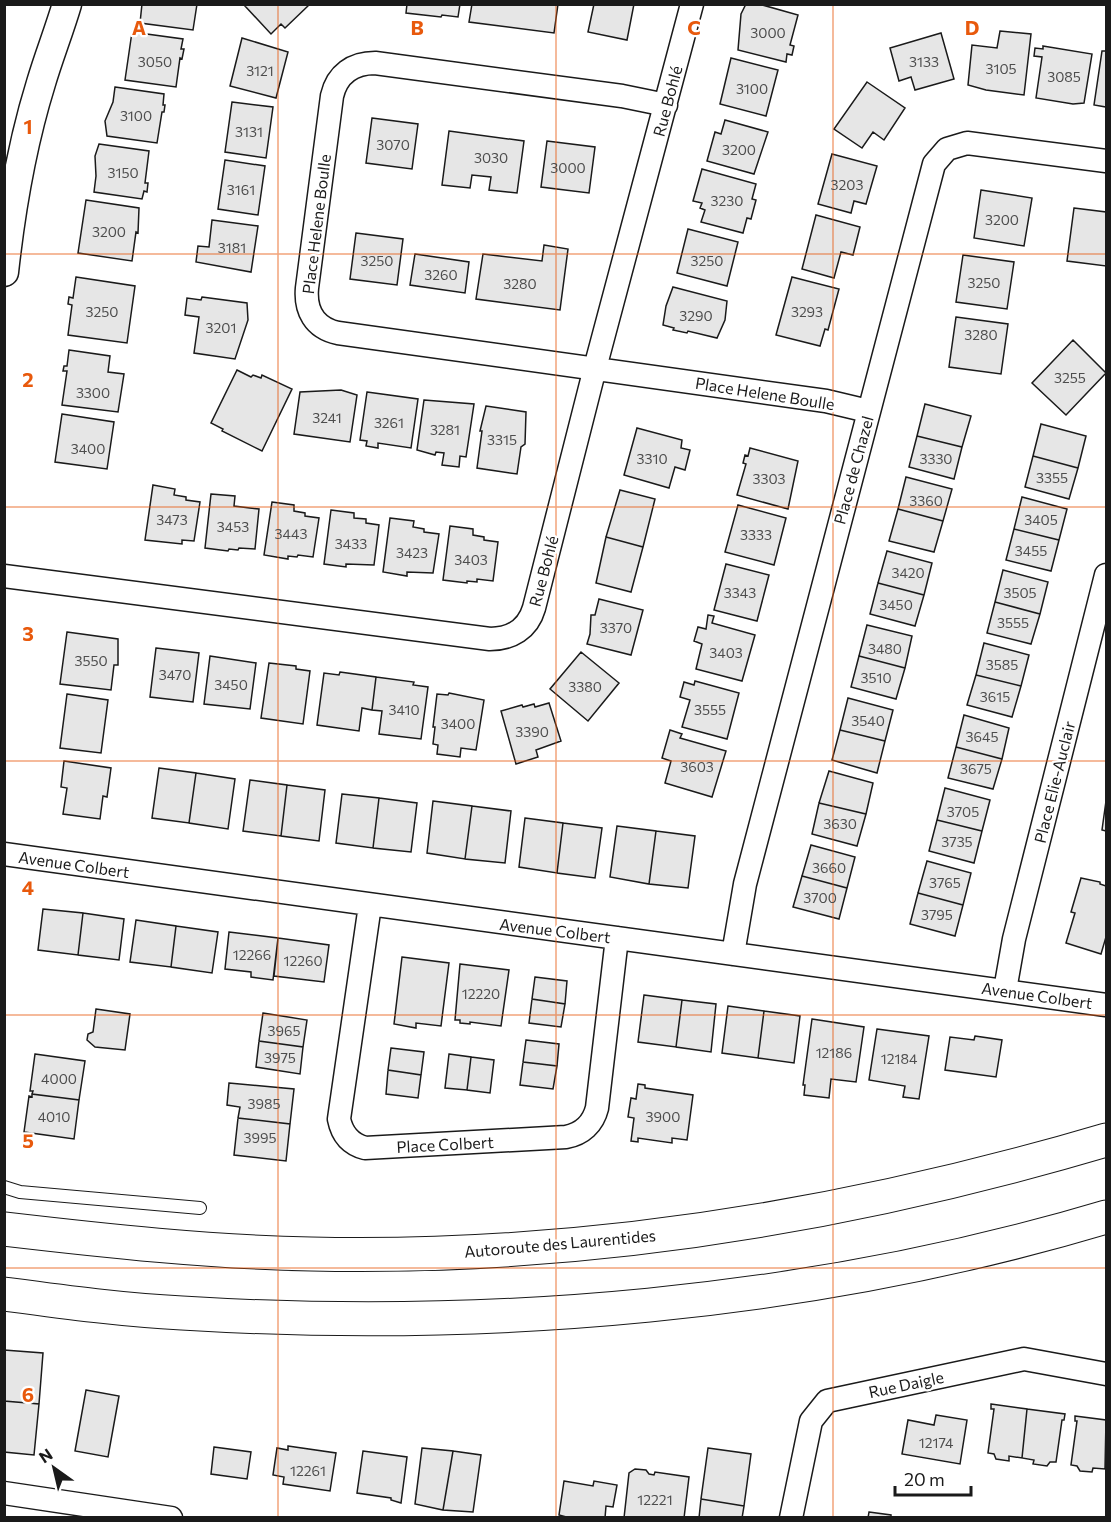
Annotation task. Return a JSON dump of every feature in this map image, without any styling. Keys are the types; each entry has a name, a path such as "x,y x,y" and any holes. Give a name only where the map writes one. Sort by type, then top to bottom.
{"highway":[{"name":"Autoroute des Laurentides","path":"4,1229 130,1244 312,1254 464,1251 583,1244 781,1217 887,1197 1107,1140"},
{"path":"4,1294 138,1310 316,1318 474,1316 627,1307 715,1298 823,1282 954,1256 1107,1217"}],"street":[{"path":"4,272 14,196 27,135 41,83 68,4"},
{"name":"Rue Bohlé","path":"4,576 490,639 511,636 524,627 534,608 692,4"},
{"name":"Place Helene Boulle","path":"666,105 622,96 375,63 360,64 347,70 334,89 306,300 314,319 324,328 338,333 826,401 868,411"},
{"name":"Place de Chazel","path":"732,954 745,884 934,164 942,153 960,143 1107,161"},
{"name":"Place Elie-Auclair","path":"1005,990 1012,950 1107,574"},
{"name":"Avenue Colbert","path":"4,854 1107,1005"},
{"name":"Place Colbert","path":"370,905 339,1119 348,1139 365,1148 566,1137 584,1130 592,1120 597,1108 617,938"},
{"name":"Rue Daigle","path":"791,1518 811,1421 827,1401 1024,1359 1107,1374"},
{"path":"4,1494 171,1518"}],"lane":[{"path":"4,1187 20,1192 200,1208"}],"building":[{"path":"142,4 197,4 193,30 140,23"},
{"path":"247,4 310,4 285,28 281,24 271,34 245,6"},
{"path":"407,4 460,4 458,17 442,15 441,17 406,13"},
{"path":"472,4 558,4 554,33 469,22"},
{"path":"594,4 634,4 627,40 588,32"},
{"path":"746,4 759,4 798,15 790,45 794,46 792,55 787,54 786,62 738,50 741,14"},
{"path":"1000,31 1031,34 1024,95 968,85 972,45 997,48"},
{"path":"132,32 183,39 181,49 184,49 182,59 180,58 176,87 125,80"},
{"path":"941,33 954,79 915,90 911,77 899,81 890,48"},
{"path":"242,38 288,52 276,98 230,86"},
{"path":"1043,46 1092,54 1084,103 1073,104 1036,98 1042,57 1034,56 1035,48 1043,49"},
{"path":"1102,51 1106,51 1106,107 1094,105"},
{"path":"731,58 778,70 766,116 720,104"},
{"path":"867,82 905,108 884,140 873,132 862,148 834,129"},
{"path":"115,87 164,94 164,112 162,112 157,143 107,136 105,121 113,102"},
{"path":"232,102 273,107 266,158 225,152"},
{"path":"372,118 418,124 412,169 366,163"},
{"path":"725,120 768,132 754,174 707,161 715,132 721,134"},
{"path":"449,131 524,141 517,193 489,190 491,177 472,175 470,188 442,185"},
{"path":"547,141 595,147 589,193 541,187"},
{"path":"99,144 149,151 145,183 148,183 147,192 144,191 142,199 94,192 95,156"},
{"path":"832,154 877,166 866,204 854,201 851,213 818,204"},
{"path":"225,160 265,166 258,215 218,209"},
{"path":"702,169 756,184 752,199 756,200 751,219 747,218 743,233 701,222 705,210 700,208 702,203 693,201"},
{"path":"981,190 1032,198 1024,246 974,238"},
{"path":"86,200 139,208 138,233 136,232 132,261 78,253"},
{"path":"1074,208 1106,212 1106,266 1067,261"},
{"path":"816,215 860,227 853,255 841,252 834,278 802,269"},
{"path":"212,220 258,226 251,272 196,262 198,246 209,247"},
{"path":"688,229 738,242 727,286 677,273"},
{"path":"356,233 403,239 397,285 350,279"},
{"path":"544,245 568,249 560,310 476,299 483,254 542,261"},
{"path":"415,254 469,262 465,293 410,285"},
{"path":"963,255 1014,262 1007,309 956,302"},
{"path":"76,277 135,286 127,343 68,335 72,305 68,304 69,297 73,298"},
{"path":"792,277 839,289 828,330 825,329 820,346 776,335"},
{"path":"673,287 727,301 725,320 717,338 673,330 674,328 663,325 666,306"},
{"path":"202,297 247,303 248,320 235,359 194,353 199,317 185,315 187,298 201,300"},
{"path":"956,317 1008,324 1001,374 949,367"},
{"path":"1073,340 1106,373 1066,415 1032,383"},
{"path":"69,350 110,356 108,372 124,374 118,412 62,405 67,371 63,371 64,366 67,366"},
{"path":"237,370 251,377 253,375 261,378 262,375 292,389 262,451 211,423"},
{"path":"341,390 357,395 350,442 294,434 300,392"},
{"path":"367,392 418,399 411,448 378,443 378,448 366,446 367,441 360,440"},
{"path":"424,400 474,404 466,457 460,456 459,467 442,465 444,453 436,452 435,455 417,450"},
{"path":"925,404 971,416 962,447 917,436"},
{"path":"486,406 526,412 525,444 521,447 517,474 477,468 482,431 480,431"},
{"path":"62,414 114,422 107,469 55,462"},
{"path":"1041,424 1086,436 1078,468 1033,456"},
{"path":"637,428 682,440 681,448 690,450 685,470 675,467 669,488 624,475"},
{"path":"917,436 962,447 954,479 909,467"},
{"path":"750,448 798,461 788,509 737,495 746,464 743,463 745,455 748,456"},
{"path":"1033,456 1078,468 1069,499 1025,487"},
{"path":"906,477 952,489 943,521 898,509"},
{"path":"153,485 175,489 174,495 200,502 194,541 182,540 182,544 145,540"},
{"path":"620,490 655,499 643,547 606,537"},
{"path":"211,494 235,496 234,506 259,509 255,549 239,548 228,551 205,548"},
{"path":"1022,497 1067,509 1059,540 1014,529"},
{"path":"272,502 294,505 294,511 305,513 305,516 319,518 313,557 298,555 297,557 288,556 288,559 264,555"},
{"path":"738,505 786,518 774,565 725,552"},
{"path":"898,509 943,521 934,552 889,541"},
{"path":"331,510 354,513 354,518 366,519 366,523 379,525 374,565 346,564 346,567 324,564"},
{"path":"390,518 414,521 413,527 424,529 424,532 439,534 433,573 407,572 407,576 383,572"},
{"path":"450,526 473,529 473,535 484,537 484,540 498,542 493,581 477,579 477,582 467,581 467,583 443,580"},
{"path":"1014,529 1059,540 1051,571 1006,560"},
{"path":"606,537 643,547 631,592 596,583"},
{"path":"887,551 932,563 924,595 878,583"},
{"path":"726,564 769,575 757,621 714,610"},
{"path":"1003,570 1048,582 1040,614 995,602"},
{"path":"878,583 924,595 915,626 870,614"},
{"path":"599,599 643,610 631,655 587,644 591,615 595,615"},
{"path":"995,602 1040,614 1031,644 987,633"},
{"path":"708,615 714,616 712,623 755,635 742,681 696,669 702,644 694,641 698,627 706,629"},
{"path":"867,625 912,636 905,668 859,656"},
{"path":"67,632 118,639 118,665 114,665 111,690 60,684"},
{"path":"984,643 1029,655 1021,686 976,675"},
{"path":"156,648 199,653 193,702 150,697"},
{"path":"581,652 619,683 588,721 550,689"},
{"path":"210,656 256,663 250,709 204,704"},
{"path":"859,656 905,668 896,699 851,687"},
{"path":"269,663 296,666 296,669 310,671 303,724 261,718"},
{"path":"340,672 376,677 372,710 362,708 359,731 317,725 324,673 339,675"},
{"path":"976,675 1021,686 1012,717 967,705"},
{"path":"376,677 414,682 413,685 428,687 421,739 379,734 382,711 372,710"},
{"path":"695,681 739,693 727,739 682,727 690,700 680,697 684,682 694,685"},
{"path":"449,693 484,700 476,750 461,748 460,757 437,754 438,745 433,744 437,694 448,695"},
{"path":"67,694 108,700 101,753 60,748"},
{"path":"848,698 893,710 885,741 840,730"},
{"path":"549,703 561,741 536,750 538,757 516,764 501,711 522,705 523,707 534,704 535,707"},
{"path":"964,715 1009,728 1002,759 956,747"},
{"path":"670,730 682,734 680,738 726,751 712,797 665,783 671,761 662,758"},
{"path":"840,730 885,741 877,773 832,760"},
{"path":"956,747 1002,759 993,789 948,778"},
{"path":"64,761 111,768 107,797 103,796 100,819 63,814 67,788 61,787"},
{"path":"159,768 196,773 189,823 152,818"},
{"path":"829,771 873,783 866,814 819,803"},
{"path":"196,773 235,779 228,829 189,823"},
{"path":"250,780 287,785 281,836 243,831"},
{"path":"287,785 325,790 319,841 281,836"},
{"path":"945,788 990,800 982,831 937,820"},
{"path":"342,794 379,798 373,848 336,843"},
{"path":"379,798 417,803 411,852 373,848"},
{"path":"433,801 472,806 465,859 427,853"},
{"path":"1106,801 1106,831 1102,830"},
{"path":"819,803 866,814 857,846 812,834"},
{"path":"472,806 511,811 505,863 465,859"},
{"path":"525,818 563,823 557,873 519,867"},
{"path":"937,820 982,831 974,863 929,851"},
{"path":"563,823 602,828 595,878 557,873"},
{"path":"617,826 656,831 649,884 610,877"},
{"path":"656,831 695,836 688,888 649,884"},
{"path":"811,845 855,857 847,888 802,876"},
{"path":"927,861 971,873 963,905 918,893"},
{"path":"802,876 847,888 839,919 793,907"},
{"path":"1081,878 1100,882 1106,886 1106,937 1101,954 1066,943 1075,913 1071,912"},
{"path":"918,893 963,905 955,936 910,924"},
{"path":"43,909 83,913 78,955 38,950"},
{"path":"83,913 124,919 119,960 78,955"},
{"path":"136,920 176,926 171,967 130,962"},
{"path":"176,926 218,932 212,973 171,967"},
{"path":"229,932 278,938 273,980 251,977 251,972 225,969"},
{"path":"278,938 329,945 324,982 274,976"},
{"path":"402,957 449,963 441,1026 416,1023 416,1028 394,1024"},
{"path":"460,964 509,970 501,1026 460,1023 460,1020 455,1020"},
{"path":"535,977 567,981 565,1004 532,999"},
{"path":"644,995 682,1000 676,1047 638,1042"},
{"path":"532,999 565,1004 561,1027 529,1023"},
{"path":"682,1000 716,1004 711,1052 676,1047"},
{"path":"728,1006 764,1011 758,1058 722,1053"},
{"path":"96,1009 130,1014 125,1050 95,1047 87,1040 88,1034 93,1032"},
{"path":"764,1011 800,1016 794,1063 758,1058"},
{"path":"263,1013 307,1020 303,1047 259,1041"},
{"path":"812,1019 864,1027 856,1082 831,1079 829,1098 804,1095 805,1085 803,1085"},
{"path":"877,1029 929,1036 919,1099 903,1097 905,1086 869,1080"},
{"path":"975,1036 1002,1040 996,1077 945,1070 950,1037 974,1040"},
{"path":"526,1040 559,1044 557,1066 523,1062"},
{"path":"259,1041 303,1047 300,1074 256,1067"},
{"path":"391,1048 424,1052 421,1075 388,1070"},
{"path":"35,1054 85,1061 79,1100 32,1094 33,1091 30,1091"},
{"path":"449,1054 471,1057 467,1090 445,1088"},
{"path":"471,1057 494,1060 490,1093 467,1090"},
{"path":"523,1062 557,1066 553,1089 520,1085"},
{"path":"388,1070 421,1075 418,1098 386,1094"},
{"path":"229,1083 294,1089 290,1124 238,1118 240,1107 227,1105"},
{"path":"638,1084 645,1085 645,1088 693,1095 687,1140 672,1138 672,1143 638,1138 638,1142 631,1141 634,1118 628,1117 631,1098 636,1099"},
{"path":"32,1094 79,1100 74,1139 24,1132 29,1096 32,1097"},
{"path":"238,1118 290,1124 286,1161 234,1155"},
{"path":"4,1350 43,1353 39,1404 4,1401"},
{"path":"86,1390 119,1396 108,1457 75,1451"},
{"path":"4,1401 39,1404 34,1455 4,1452"},
{"path":"991,1404 1027,1409 1022,1458 1009,1456 1009,1461 996,1459 994,1454 988,1453 994,1409 991,1409"},
{"path":"1027,1409 1065,1414 1062,1420 1056,1462 1050,1462 1047,1466 1033,1464 1034,1460 1022,1458"},
{"path":"936,1415 967,1420 960,1464 902,1454 908,1420 934,1425"},
{"path":"1075,1416 1106,1420 1105,1469 1093,1468 1092,1472 1080,1471 1077,1466 1071,1465 1077,1421 1075,1421"},
{"path":"288,1446 336,1453 330,1491 283,1484 284,1477 273,1475 277,1448 288,1450"},
{"path":"214,1447 251,1452 247,1479 211,1474"},
{"path":"422,1448 453,1451 443,1510 415,1504"},
{"path":"708,1448 751,1454 744,1506 701,1499"},
{"path":"363,1451 407,1457 401,1503 391,1498 357,1493"},
{"path":"453,1451 481,1455 473,1512 443,1510"},
{"path":"635,1469 646,1470 649,1474 654,1475 655,1472 689,1477 684,1518 624,1518 629,1473"},
{"path":"564,1481 593,1486 594,1481 617,1485 613,1507 606,1506 605,1518 570,1518 559,1515"},
{"path":"701,1499 744,1506 742,1518 699,1518"},
{"path":"869,1512 891,1515 891,1518 868,1518"}]}
